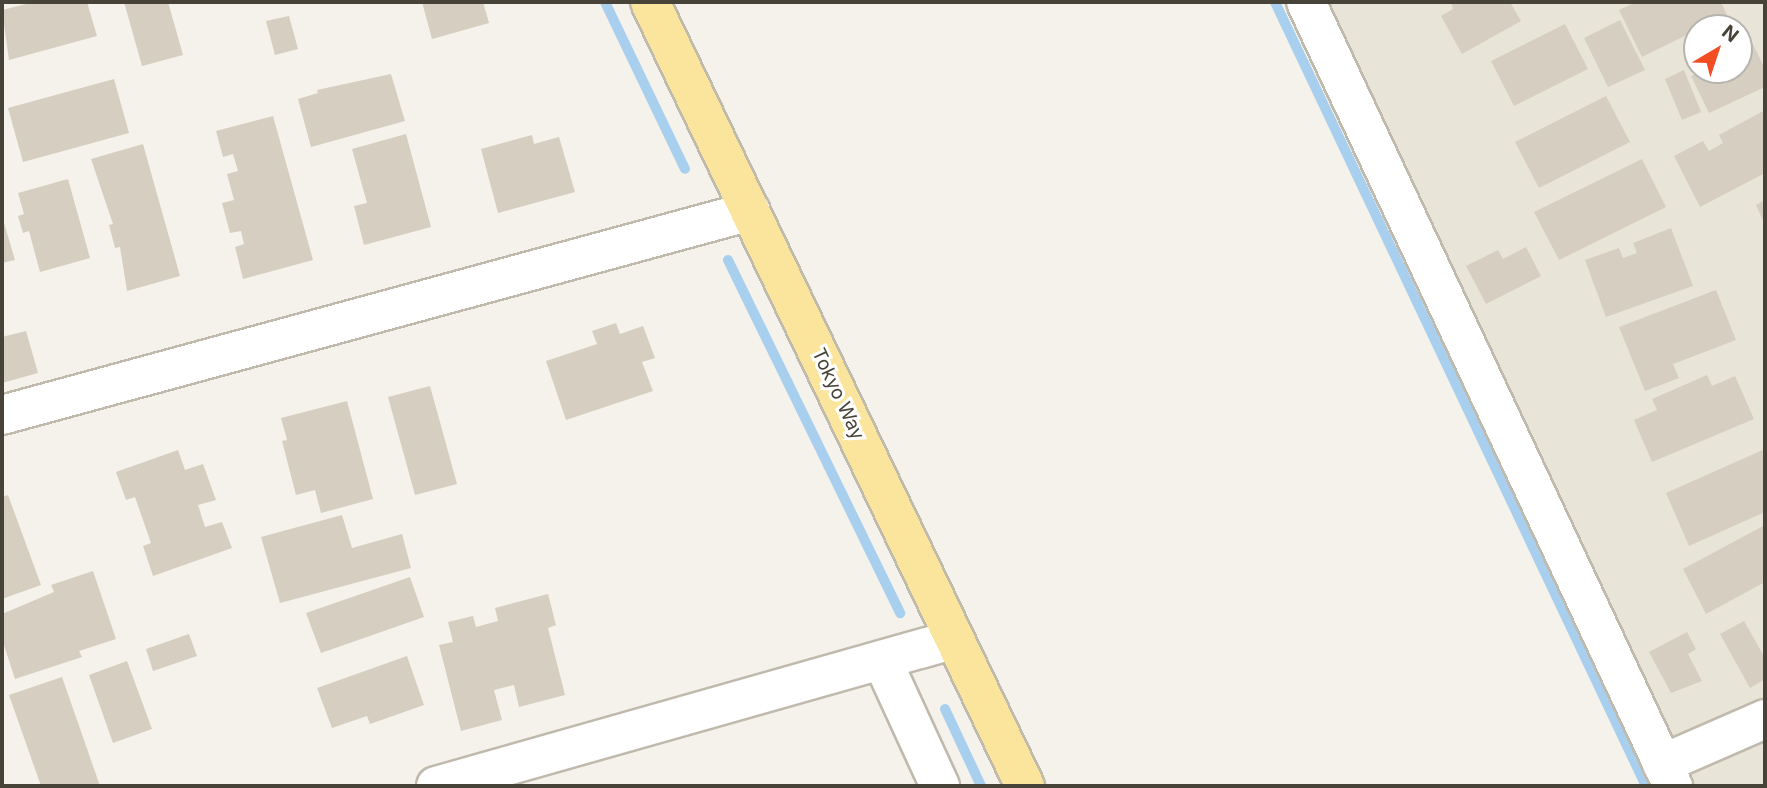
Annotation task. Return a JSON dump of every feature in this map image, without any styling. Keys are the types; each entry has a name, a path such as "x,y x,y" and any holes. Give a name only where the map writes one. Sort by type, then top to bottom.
{"main road":[{"name":"Tokyo Way","path":"650,2 1026,786"}],"street":[{"path":"1306,2 1667,775 1765,719"},
{"path":"2,415 751,211"},
{"path":"436,786 955,639"},
{"path":"882,660 940,786"}],"shaded area":[{"path":"1315,2 1765,2 1765,786 1690,786"}],"building":[{"path":"34,2 87,2 97,36 9,60 2,10"},
{"path":"124,2 168,2 183,55 142,66"},
{"path":"422,2 483,2 489,23 432,39"},
{"path":"1451,2 1510,2 1521,21 1462,54 1441,16 1453,9"},
{"path":"1636,2 1721,2 1727,14 1683,14 1683,37 1642,57 1619,10"},
{"path":"289,16 298,49 275,55 266,21"},
{"path":"1620,20 1645,70 1608,87 1584,38"},
{"path":"1565,24 1588,69 1514,106 1491,61"},
{"path":"1753,44 1765,69 1765,87 1709,113 1695,84 1753,84"},
{"path":"1683,70 1683,84 1690,84 1701,112 1682,120 1665,79"},
{"path":"391,74 405,121 311,147 298,99 318,93 317,90"},
{"path":"114,79 129,133 23,162 8,108"},
{"path":"1606,96 1630,142 1539,188 1515,142"},
{"path":"1765,110 1765,173 1700,207 1674,156 1703,141 1709,151 1723,143 1719,135"},
{"path":"273,116 313,260 243,279 235,247 244,244 241,231 230,233 222,203 234,200 227,174 238,171 233,154 223,157 216,131"},
{"path":"406,134 431,227 364,245 354,206 367,203 352,149"},
{"path":"532,135 534,144 559,137 575,192 498,213 481,149"},
{"path":"143,144 180,276 127,291 120,247 115,248 109,225 113,224 91,159"},
{"path":"1642,159 1666,207 1559,260 1534,212"},
{"path":"68,179 90,258 40,272 29,231 23,233 18,216 24,214 18,193"},
{"path":"1765,200 1765,225 1756,205"},
{"path":"2,216 15,260 2,263"},
{"path":"1671,228 1693,286 1606,317 1585,260 1619,248 1623,258 1637,253 1633,243"},
{"path":"1526,247 1541,276 1486,304 1466,266 1498,250 1503,259"},
{"path":"1716,290 1736,340 1673,364 1679,378 1645,391 1619,327"},
{"path":"616,323 620,334 643,326 655,358 642,362 653,391 566,420 546,361 597,344 592,331"},
{"path":"26,331 38,373 2,383 2,337"},
{"path":"1707,375 1712,386 1735,376 1754,419 1652,462 1634,420 1657,410 1652,399"},
{"path":"430,386 457,484 415,495 388,397"},
{"path":"347,401 373,499 321,513 315,490 296,495 282,441 287,440 281,418"},
{"path":"1765,449 1765,512 1689,546 1666,493"},
{"path":"178,450 185,470 203,464 216,500 198,505 205,527 222,522 232,548 153,576 143,546 151,543 135,497 126,500 116,472"},
{"path":"8,495 41,585 2,599 2,497"},
{"path":"342,515 352,548 402,534 411,568 280,603 261,537"},
{"path":"1765,525 1765,582 1706,614 1683,569"},
{"path":"93,571 116,639 79,651 82,657 15,679 2,639 2,614 54,592 51,585"},
{"path":"410,577 424,617 321,653 306,613"},
{"path":"548,594 556,625 548,628 565,695 519,707 514,685 494,690 502,720 461,731 439,645 453,642 448,622 473,616 476,627 498,621 495,608"},
{"path":"1744,621 1765,658 1765,679 1750,688 1720,634"},
{"path":"1687,632 1696,649 1688,654 1702,681 1671,693 1649,652"},
{"path":"189,634 197,656 153,671 146,649"},
{"path":"407,656 424,705 370,724 367,716 332,728 317,688"},
{"path":"127,661 152,729 113,743 89,675"},
{"path":"62,677 100,786 41,786 9,695"}],"waterway":[{"path":"605,2 685,169"},
{"path":"1275,2 1646,786"},
{"path":"728,260 900,613"},
{"path":"945,709 981,786"}]}
